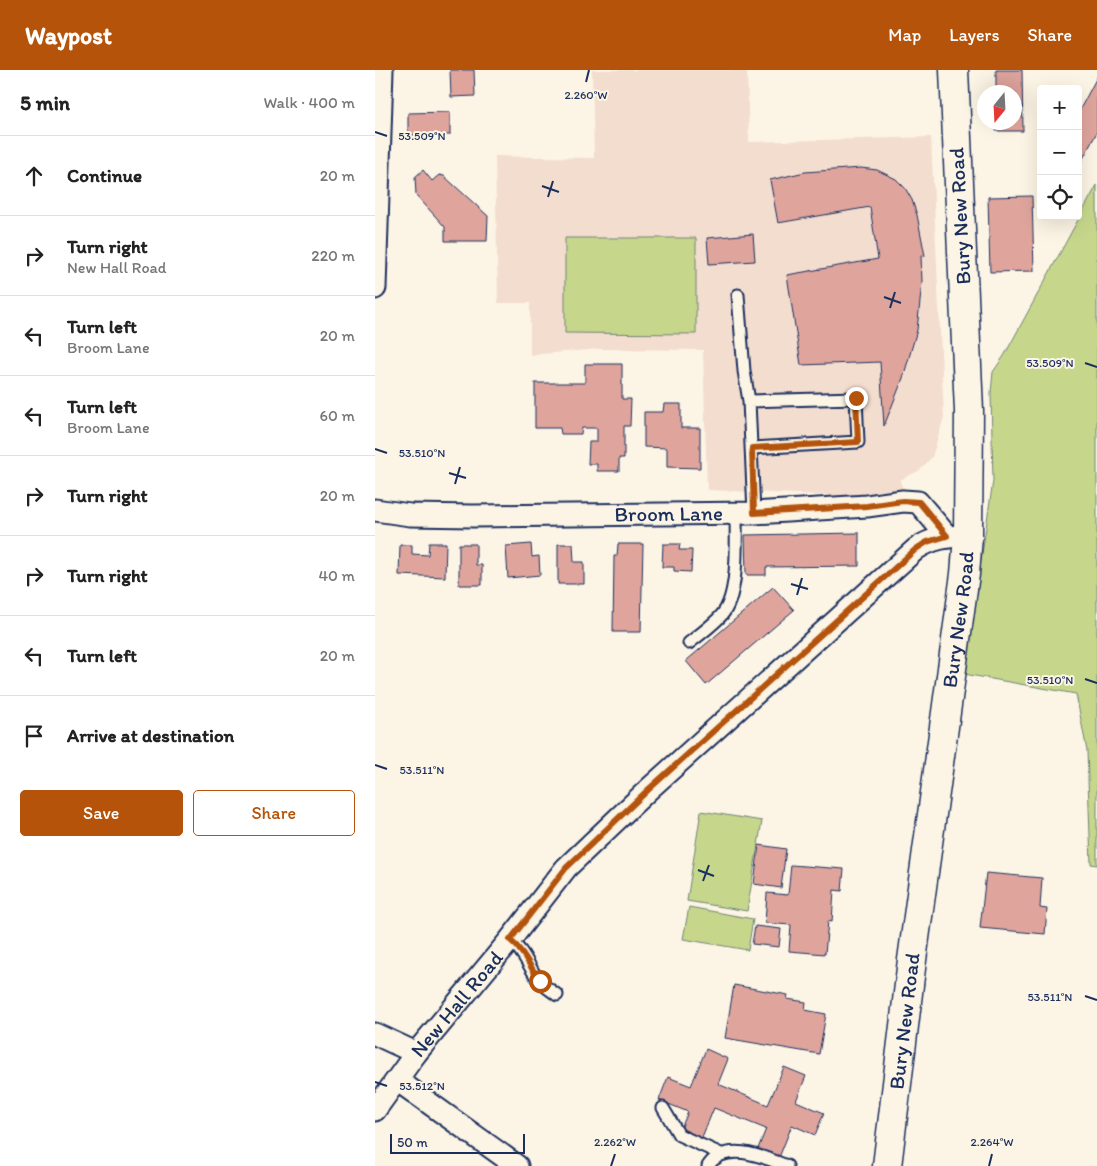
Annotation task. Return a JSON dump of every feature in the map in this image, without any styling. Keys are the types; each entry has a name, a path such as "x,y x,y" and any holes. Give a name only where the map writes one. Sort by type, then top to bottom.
{"highway":[{"name":"Bury New Road","path":"887,1166 911,970 965,574 957,536 969,411 954,70"}],"street":[{"path":"375,288 377,166 382,70"},
{"name":"Broom Lane","path":"375,510 410,515 446,516 745,513 867,506 903,501 919,502 957,536"},
{"name":"New Hall Road","path":"375,1110 416,1053 510,940 566,868 649,789 916,549 927,542 957,536"},
{"path":"375,1034 416,1053"},
{"path":"397,1080 517,1166"}],"lane":[{"path":"689,643 724,613 733,591 736,544 745,513 752,448 738,295"},
{"path":"749,401 856,398 858,442 752,448"},
{"path":"510,940 524,954 540,981 557,995"},
{"path":"663,1108 679,1135 721,1154"},
{"path":"708,1166 721,1154 731,1152 751,1154 787,1166"}],"shaded area":[{"path":"592,70 747,70 749,142 931,137 944,417 932,457 920,470 900,480 901,485 918,502 707,490 703,350 599,349 530,355 530,303 498,303 495,156 594,158"}],"green space":[{"path":"1097,185 1097,865 1091,864 1087,751 1076,694 964,674 993,481 991,393 993,372 1004,356 1078,220 1082,220 1082,213"},
{"path":"565,238 696,238 696,334 565,333"},
{"path":"701,811 762,821 747,911 687,901"},
{"path":"689,907 753,919 748,950 683,939"}],"building":[{"path":"450,70 474,70 475,96 451,97"},
{"path":"996,70 1022,70 1023,131 996,131 1022,130 1022,85 996,85"},
{"path":"1097,77 1097,132 1082,160 1082,130 1082,105"},
{"path":"450,112 450,135 408,135 408,113"},
{"path":"861,168 877,170 896,179 905,188 912,200 917,215 925,256 921,256 922,282 917,330 903,378 884,426 880,362 801,365 787,275 878,259 870,207 778,223 770,180 805,172"},
{"path":"423,170 432,181 439,175 444,176 488,216 487,241 445,241 445,227 416,195 415,177"},
{"path":"1032,196 1034,271 990,272 988,197"},
{"path":"753,234 755,261 709,264 707,238"},
{"path":"585,364 622,364 622,399 631,399 630,426 624,426 624,458 619,458 619,471 597,471 597,464 588,464 589,442 597,442 597,428 582,428 581,434 561,434 560,428 535,428 535,383 585,383"},
{"path":"664,404 681,404 681,428 700,428 700,468 667,467 667,448 644,447 644,412 663,412"},
{"path":"859,533 859,566 766,567 766,575 746,575 745,535"},
{"path":"429,543 446,543 445,577 399,575 400,545 412,545 412,554 428,555"},
{"path":"459,544 476,544 476,565 482,565 482,585 459,585"},
{"path":"531,544 532,557 539,556 540,575 508,578 506,546"},
{"path":"558,544 573,544 574,562 584,562 584,584 558,584"},
{"path":"618,544 643,544 641,632 613,632 614,556 617,556"},
{"path":"663,544 680,544 679,550 692,550 691,572 674,571 674,567 662,567"},
{"path":"773,587 794,610 706,685 686,661"},
{"path":"759,845 786,849 781,888 754,884"},
{"path":"791,865 844,869 842,891 834,890 832,922 828,921 825,954 789,951 791,925 765,923 767,893 788,895"},
{"path":"986,873 1042,878 1040,908 1047,909 1045,934 980,928"},
{"path":"755,926 781,929 779,947 752,944"},
{"path":"734,985 788,995 787,999 806,1002 805,1010 826,1014 819,1054 725,1038"},
{"path":"706,1049 728,1059 718,1084 768,1105 784,1067 806,1076 796,1101 824,1113 815,1135 792,1125 778,1160 757,1151 766,1129 714,1108 700,1142 679,1133 688,1112 659,1100 668,1077 691,1086"}],"route":[{"path":"540,981 524,954 510,940 566,868 649,789 916,549 927,542 947,536 919,502 903,501 867,506 754,513 752,448 858,442 856,398"}]}
